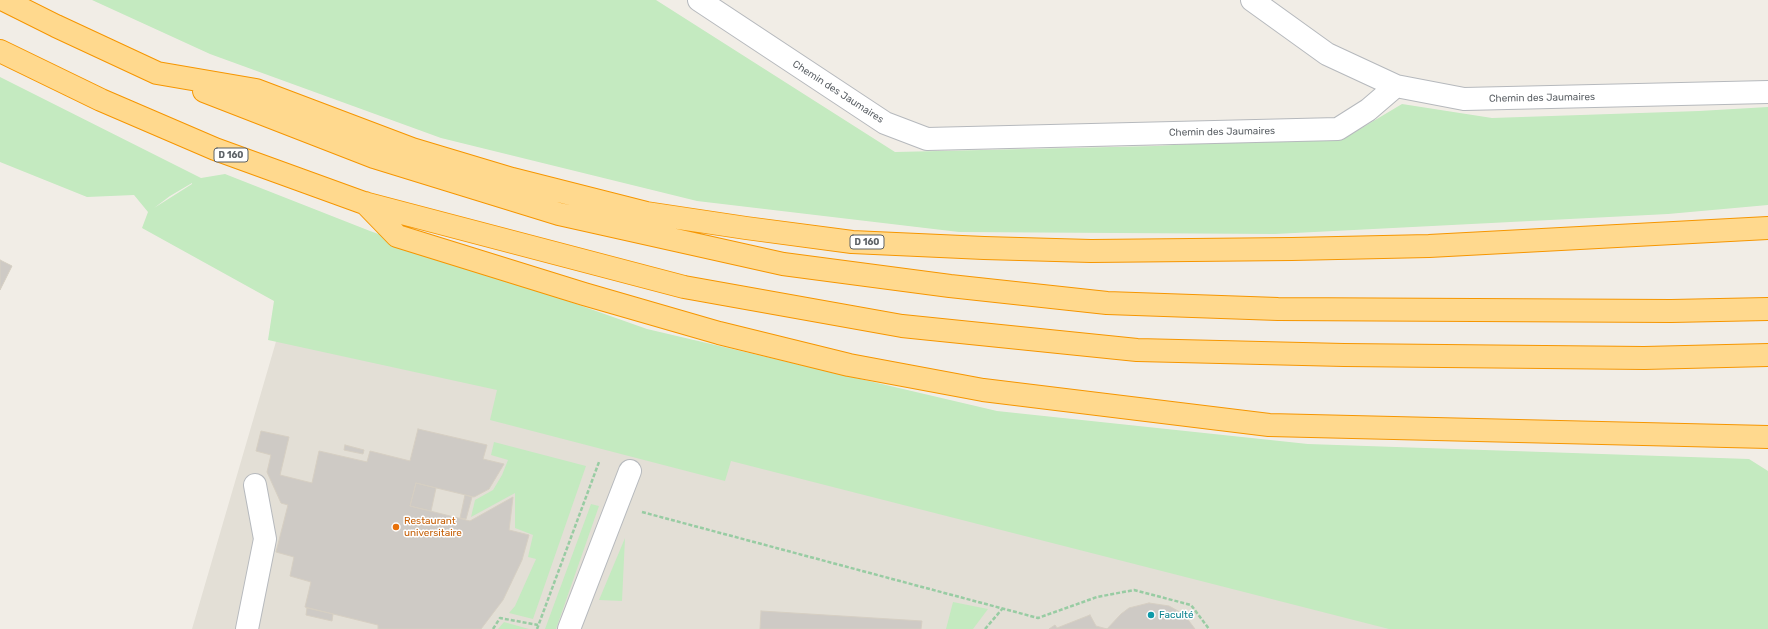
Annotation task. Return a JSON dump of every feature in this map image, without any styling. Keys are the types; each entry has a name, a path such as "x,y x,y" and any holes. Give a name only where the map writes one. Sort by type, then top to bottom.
{"highway":[{"name":"D 160","path":"4,0 157,73 374,157 551,212 783,264 950,286 1107,304 1286,310 1671,311 1768,308"},
{"name":"D 160","path":"0,51 101,100 215,149 364,203 684,287 910,326 1137,350 1368,356 1644,358 1768,355"},
{"name":"D 160","path":"157,73 256,90 412,149 512,179 646,213 852,242 1091,251 1292,249 1436,246 1768,228"},
{"name":"D 160","path":"364,203 397,236 584,294 719,333 841,363 983,390 1269,425 1768,437"}],"street":[{"name":"Chemin des Jaumaires","path":"699,0 885,123 927,138 1338,129 1368,110 1396,86 1464,99 1768,92"},
{"path":"1252,0 1327,54 1396,86"},
{"path":"569,629 630,471"},
{"path":"247,629 265,539 255,486"}],"path":[{"path":"537,629 599,462"},
{"path":"586,498 1038,618 1097,597 1134,590 1191,606 1210,629"},
{"path":"986,629 1003,608"},
{"path":"493,629 500,618 538,625"}],"shaded area":[{"path":"294,280 1768,584 1768,629 192,629"}],"green space":[{"path":"92,0 656,0 895,152 1156,146 1350,135 1402,104 1492,118 1699,111 1768,107 1768,205 1668,214 1275,234 959,232 697,201 441,138 210,54"},
{"path":"0,77 201,178 225,174 370,231 647,329 997,411 1308,444 1749,459 1768,471 1768,629 1389,629 731,461 725,481 490,420 497,390 268,340 274,301 142,228 148,212 134,195 87,197 0,162","holes":["192,184 154,208 170,196"]},
{"path":"494,442 586,466 533,619 509,613 515,606 536,559 528,557 533,535 515,528 515,493 471,517 475,500 493,490 502,475 508,460 491,455"},
{"path":"591,504 599,506 556,629 545,629"},
{"path":"625,538 622,601 599,600"},
{"path":"953,602 988,609 973,629 946,629"},
{"path":"504,622 529,629 498,629"}],"building":[{"path":"0,260 12,266 0,290"},
{"name":"Restaurant universitaire","path":"418,429 487,445 483,459 504,464 489,489 474,497 416,483 410,506 470,521 513,497 509,530 529,535 522,560 503,600 481,629 378,629 378,625 305,607 311,582 290,576 294,557 276,552 288,505 281,503 267,472 271,455 256,451 261,431 289,437 280,475 312,483 319,451 367,462 370,451 410,461"},
{"path":"345,445 364,450 363,454 344,450"},
{"path":"416,483 436,488 431,511 410,506"},
{"path":"465,495 472,497 466,519 460,518"},
{"name":"Faculté","path":"1149,603 1169,606 1178,611 1186,617 1195,629 1107,629 1129,608"},
{"path":"307,608 333,614 332,621 306,615"},
{"path":"761,611 922,621 921,629 760,629"},
{"path":"1090,615 1096,626 1107,629 1049,629 1055,625 1057,628"}],"place":[{"name":"Restaurant universitaire","path":"396,527"},
{"name":"Faculté","path":"1151,615"}]}
